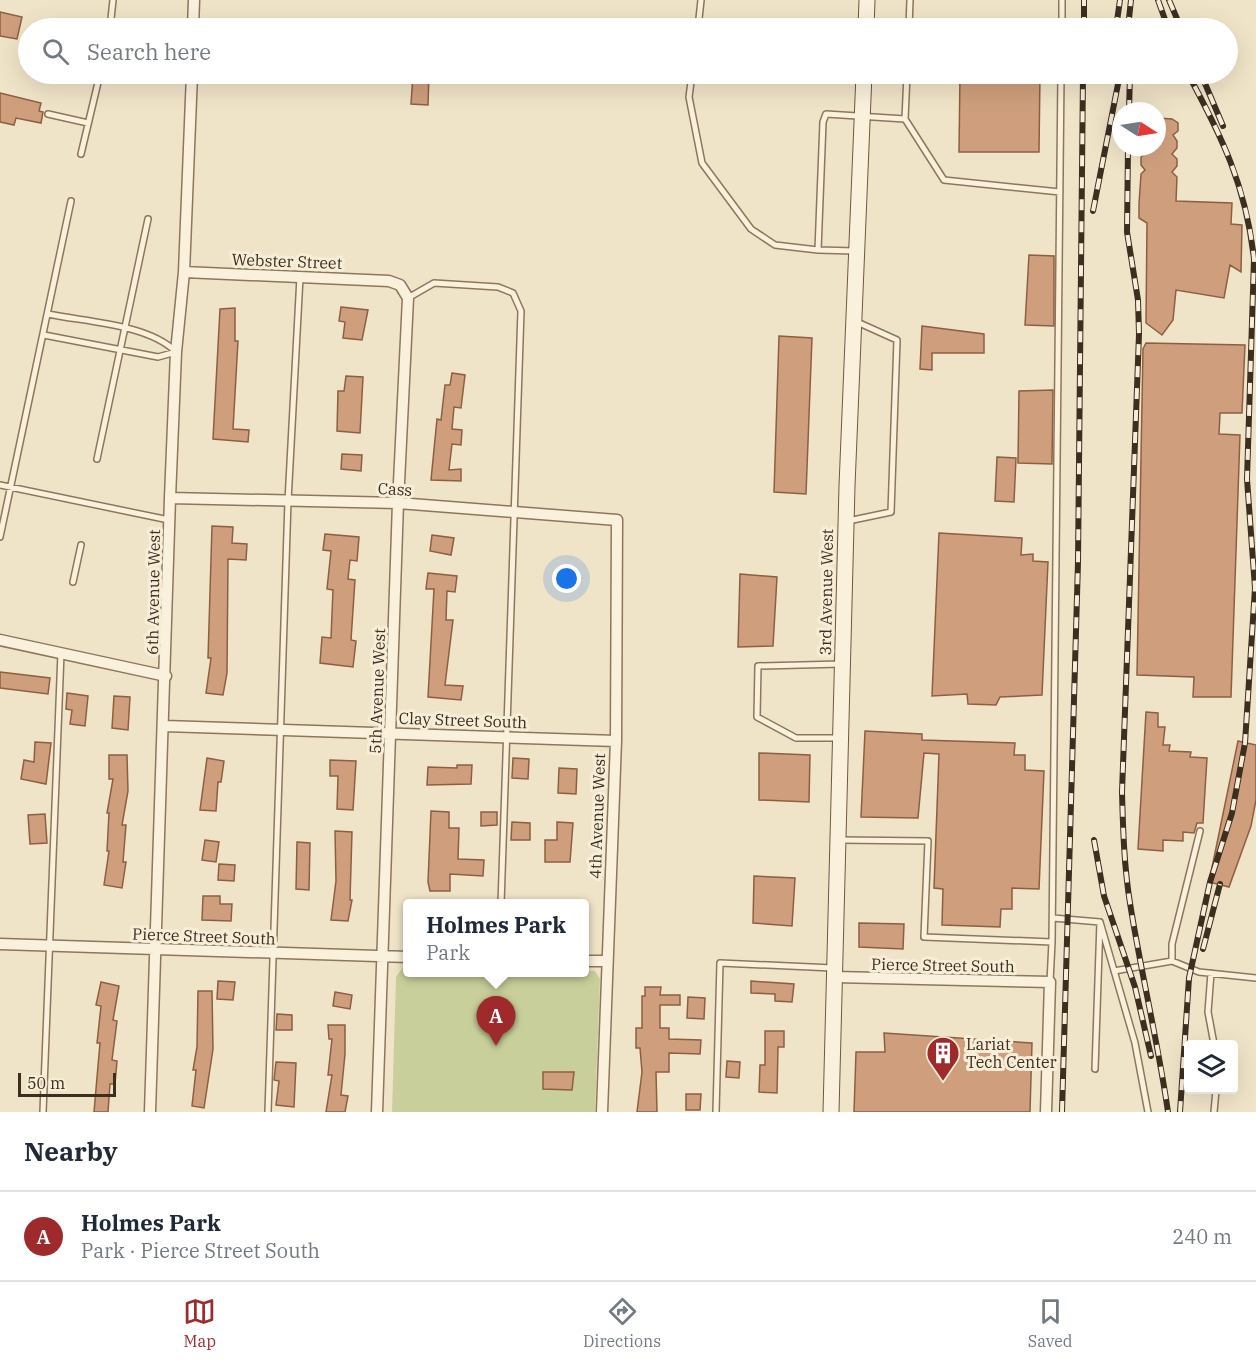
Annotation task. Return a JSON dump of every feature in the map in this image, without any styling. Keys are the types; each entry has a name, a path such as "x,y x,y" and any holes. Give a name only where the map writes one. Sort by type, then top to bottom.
{"street":[{"path":"193,18 194,0"},
{"path":"866,18 867,0"},
{"name":"6th Avenue West","path":"150,1112 154,949 165,726 170,498 176,352 184,272 192,84"},
{"name":"3rd Avenue West","path":"831,1112 846,521 864,84"},
{"name":"Webster Street","path":"184,272 389,280 399,285 408,298"},
{"name":"5th Avenue West","path":"377,1112 398,503 408,298"},
{"name":"Cass","path":"170,498 398,503 617,520"},
{"name":"4th Avenue West","path":"602,1112 616,741 617,520"},
{"path":"0,640 166,676"},
{"name":"Clay Street South","path":"165,726 616,741"},
{"name":"Pierce Street South","path":"0,944 403,957"},
{"path":"589,961 606,961"},
{"name":"Pierce Street South","path":"835,972 1050,982"},
{"path":"1046,1112 1050,982"}],"lane":[{"path":"111,18 113,0"},
{"path":"699,18 701,0"},
{"path":"909,18 910,0"},
{"path":"1062,0 1062,18"},
{"path":"81,154 98,84"},
{"path":"691,84 689,97 702,164 751,229 776,245 818,250 857,251"},
{"path":"907,84 905,118 944,180 1060,192"},
{"path":"1050,982 1053,918 1061,84"},
{"path":"48,114 88,123"},
{"path":"818,250 823,122 826,114 905,118"},
{"path":"0,537 71,201"},
{"path":"98,459 127,329 148,219"},
{"path":"268,1112 288,501 300,276"},
{"path":"408,298 434,283 498,287 513,293 521,311 501,899"},
{"path":"48,314 127,329 159,338 176,352"},
{"path":"846,521 891,512 897,340 854,320"},
{"path":"44,335 158,357 176,352"},
{"path":"0,485 170,520"},
{"path":"73,582 81,545"},
{"path":"43,1112 61,653"},
{"path":"841,738 796,738 757,717 758,666 843,664"},
{"path":"1172,961 1172,944 1200,831"},
{"path":"838,841 928,841 924,938 1052,942"},
{"path":"1053,918 1100,922"},
{"path":"1100,922 1135,1043 1148,1112"},
{"path":"1095,1069 1100,922"},
{"path":"1114,971 1172,961 1210,973 1256,978"},
{"path":"716,1112 720,963 835,972"},
{"path":"1210,973 1208,1012 1213,1040"},
{"path":"1214,1112 1216,1094"}],"green space":[{"path":"403,967 403,977 589,977 589,971 595,971 600,979 595,1112 392,1112 396,977"}],"building":[{"path":"0,12 22,17 18,18 17,39 0,36"},
{"path":"412,84 429,84 428,105 411,104"},
{"path":"960,84 1040,84 1039,152 959,152"},
{"path":"0,93 41,103 39,111 43,112 41,123 16,118 14,125 0,122"},
{"path":"1166,119 1178,123 1178,131 1173,135 1177,141 1177,148 1172,154 1177,159 1177,166 1172,172 1177,177 1176,201 1232,203 1231,224 1242,225 1241,272 1230,265 1224,298 1176,290 1173,320 1162,335 1146,323 1147,223 1139,218 1141,174 1145,170 1141,165 1141,157 1166,156"},
{"path":"1029,255 1054,256 1054,326 1025,325"},
{"path":"341,307 368,310 362,340 343,338 345,322 339,321"},
{"path":"235,308 235,341 238,341 233,429 249,430 248,442 213,439 220,309"},
{"path":"922,326 984,334 984,353 932,353 932,370 920,369"},
{"path":"779,336 812,338 806,494 774,492"},
{"path":"1146,343 1245,345 1242,413 1220,413 1219,434 1240,435 1231,697 1193,697 1194,677 1137,675 1143,349"},
{"path":"452,373 465,375 461,408 454,407 452,429 462,430 461,445 452,444 449,470 461,469 461,481 431,480 437,419 441,420 445,385 450,385"},
{"path":"346,376 363,377 360,433 337,431 338,391 344,391"},
{"path":"1053,390 1052,464 1018,463 1019,391"},
{"path":"342,454 362,455 361,471 341,469"},
{"path":"997,457 1016,458 1014,502 995,501"},
{"path":"212,526 233,527 232,543 247,544 246,560 228,559 227,673 223,695 206,693 211,658 208,658"},
{"path":"939,533 1022,538 1021,555 1033,554 1033,561 1048,562 1042,695 1000,697 996,705 968,704 967,694 932,696"},
{"path":"325,534 359,537 357,561 350,560 348,579 355,580 351,640 356,641 353,667 320,663 322,637 331,638 333,590 327,589 331,551 323,550"},
{"path":"432,535 454,538 451,555 430,551"},
{"path":"428,573 457,576 455,592 447,591 446,620 453,620 445,685 463,686 461,700 428,697 434,589 426,589"},
{"path":"740,574 777,577 773,646 738,647"},
{"path":"0,672 50,678 48,694 0,688"},
{"path":"67,693 88,696 85,726 70,724 72,710 66,709"},
{"path":"114,696 130,697 128,730 112,728"},
{"path":"1146,712 1158,713 1158,727 1165,727 1163,745 1170,745 1169,751 1191,752 1190,757 1207,758 1203,823 1197,823 1194,833 1183,832 1183,841 1163,840 1163,851 1138,849"},
{"path":"865,731 922,734 922,740 1015,743 1014,755 1025,755 1025,770 1044,771 1039,889 1012,888 1012,909 1001,909 1000,927 942,925 943,889 934,888 939,754 924,753 918,818 861,817"},
{"path":"1238,741 1256,745 1256,800 1251,826 1229,887 1209,882"},
{"path":"35,742 51,743 46,784 21,779 24,760 34,762"},
{"path":"759,753 810,755 809,802 759,800"},
{"path":"109,755 127,755 128,791 122,825 126,825 123,862 126,862 122,888 104,885 109,851 107,851 109,813 107,813 113,779 109,779"},
{"path":"207,758 224,761 221,782 218,782 216,811 200,810"},
{"path":"513,758 529,759 528,779 512,778"},
{"path":"330,760 356,761 353,810 337,809 338,776 330,776"},
{"path":"457,765 472,765 471,784 427,785 428,767 457,768"},
{"path":"559,768 577,769 576,794 558,793"},
{"path":"431,811 449,812 449,828 459,828 458,859 484,860 483,876 450,874 450,891 430,891 428,882"},
{"path":"481,812 497,812 497,825 481,826"},
{"path":"45,814 47,843 30,844 28,815"},
{"path":"512,822 530,823 530,840 511,840"},
{"path":"557,822 573,823 570,862 545,862 545,840 557,840"},
{"path":"335,831 352,832 350,900 352,900 348,921 331,920 336,881"},
{"path":"205,840 219,842 216,862 202,860"},
{"path":"297,842 310,843 309,890 296,889"},
{"path":"219,864 235,865 234,881 218,880"},
{"path":"754,876 795,878 792,926 753,923"},
{"path":"203,896 220,896 220,904 232,904 231,921 202,920"},
{"path":"859,923 904,924 903,949 859,947"},
{"path":"218,981 235,982 233,1000 217,999"},
{"path":"751,981 794,984 792,1002 775,1001 775,994 751,993"},
{"path":"101,982 119,986 113,1020 117,1021 112,1060 117,1061 115,1084 110,1084 108,1112 94,1112 101,1006 96,1005"},
{"path":"645,987 661,987 660,995 680,995 680,1005 660,1005 660,1028 669,1028 669,1039 701,1040 700,1054 669,1053 669,1072 656,1072 657,1112 637,1112 642,1072 640,1048 636,1048 636,1028 642,1028 642,996 645,996"},
{"path":"198,991 212,991 213,1049 204,1108 192,1106 196,1070 193,1070 197,1047"},
{"path":"335,992 352,995 350,1009 333,1006"},
{"path":"688,997 705,998 704,1019 687,1018"},
{"path":"277,1014 292,1015 292,1030 276,1030"},
{"path":"328,1025 345,1025 341,1095 348,1096 345,1112 326,1112 332,1075 328,1075 332,1039 329,1039"},
{"path":"765,1031 784,1031 784,1047 778,1047 777,1093 759,1092 760,1065 765,1065"},
{"name":"Lariat Tech Center","path":"884,1033 1032,1043 1030,1112 854,1112 856,1052 885,1052"},
{"path":"727,1061 740,1062 739,1078 726,1077"},
{"path":"276,1062 296,1063 294,1107 276,1105 279,1081 274,1080"},
{"path":"543,1072 574,1072 572,1090 543,1089"},
{"path":"686,1094 701,1094 700,1110 686,1110"}],"railway":[{"path":"1084,0 1084,18"},
{"path":"1117,18 1120,0"},
{"path":"1129,18 1131,0"},
{"path":"1158,0 1164,18"},
{"path":"1169,0 1177,18"},
{"path":"1062,1112 1078,562 1083,84"},
{"path":"1093,211 1118,84"},
{"path":"1129,102 1130,84"},
{"path":"1180,1112 1189,978 1210,882 1232,813 1245,743 1255,588 1247,479 1254,259 1239,185 1222,141 1193,84"},
{"path":"1205,84 1223,126"},
{"path":"1128,156 1127,232 1138,300 1139,334 1122,792 1123,834 1130,903 1168,1112"},
{"path":"1094,840 1104,896 1135,987 1151,1056"},
{"path":"1203,949 1220,884"}],"place":[{"name":"Holmes Park","path":"496,1046"},
{"name":"Lariat Tech Center","path":"943,1082"}]}
